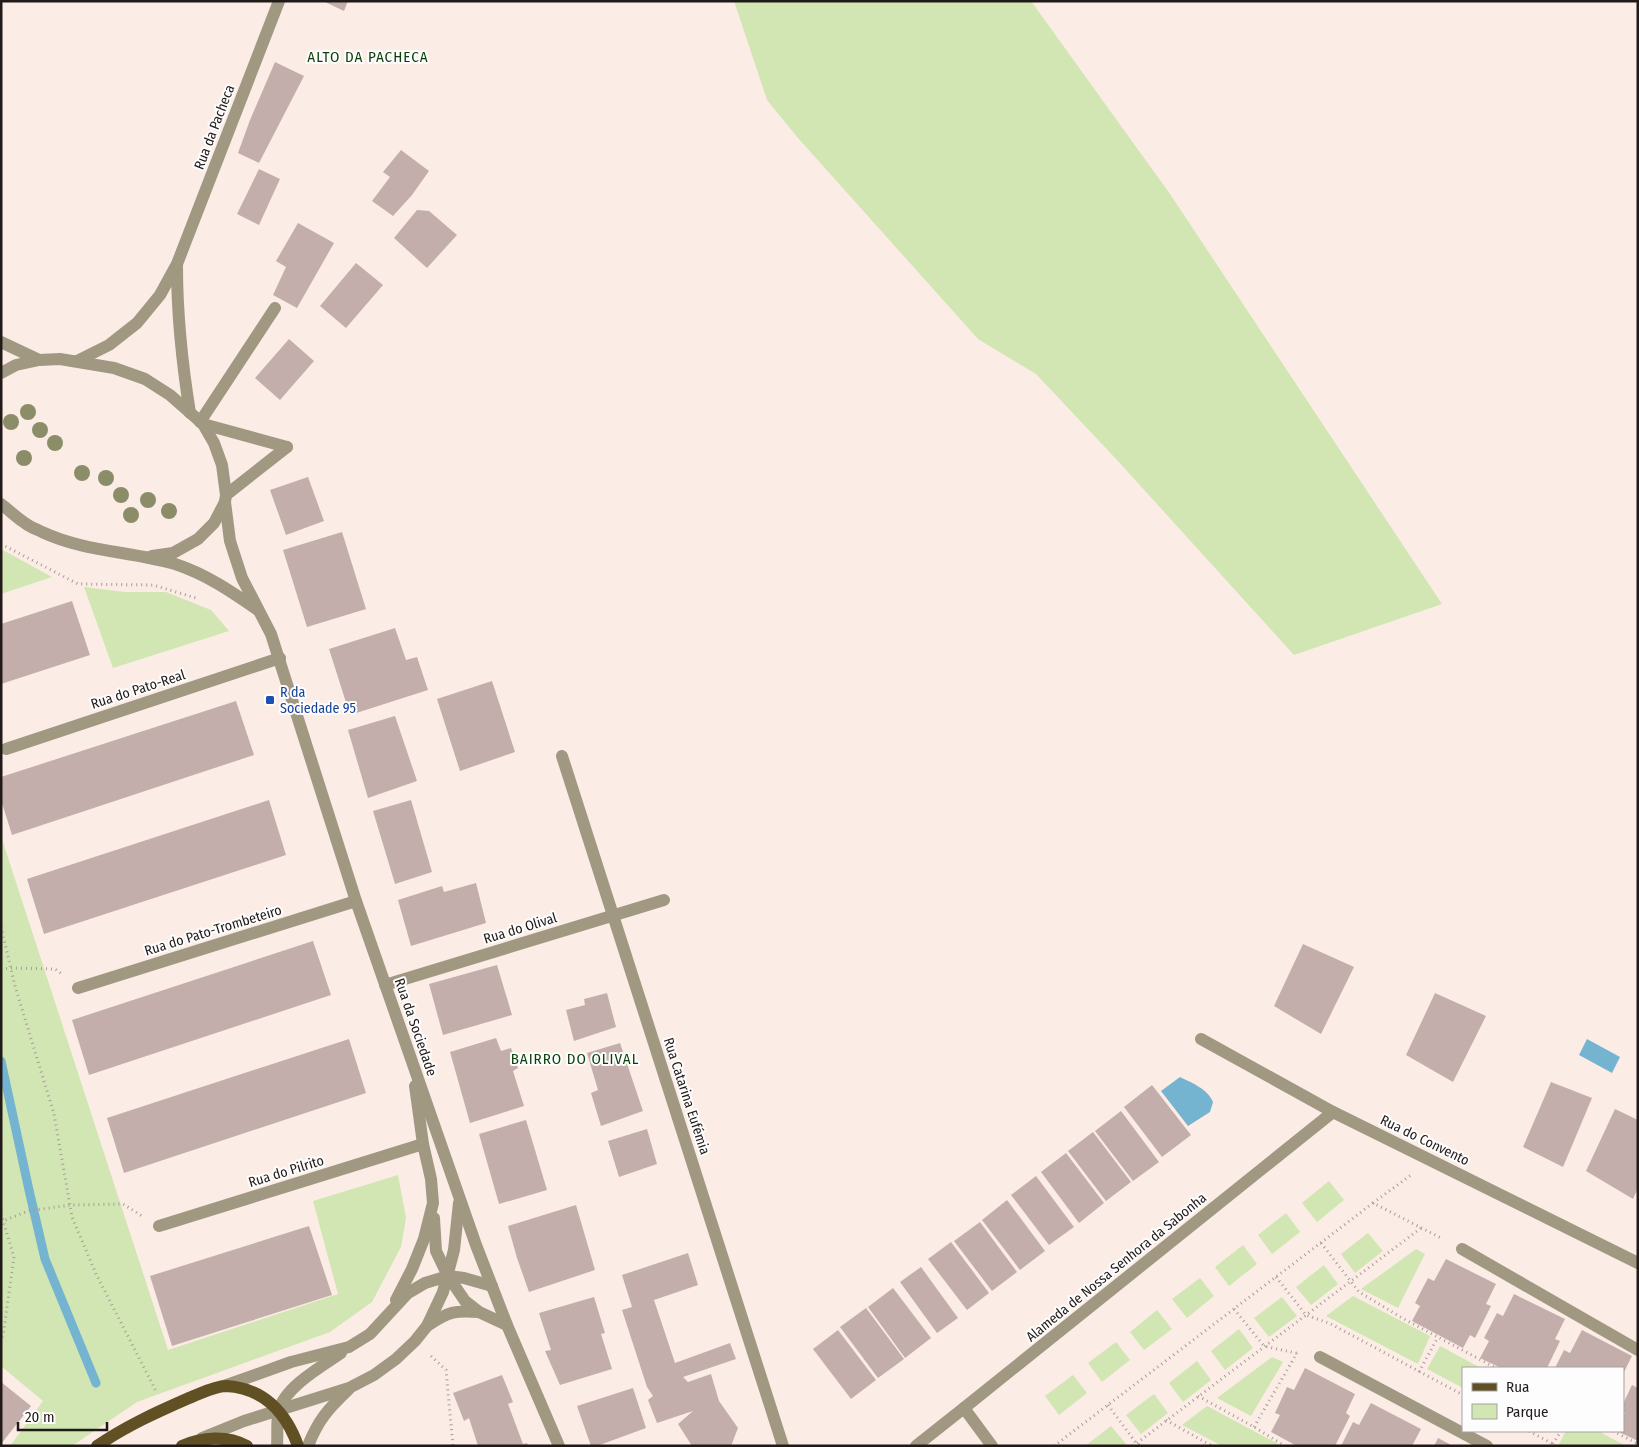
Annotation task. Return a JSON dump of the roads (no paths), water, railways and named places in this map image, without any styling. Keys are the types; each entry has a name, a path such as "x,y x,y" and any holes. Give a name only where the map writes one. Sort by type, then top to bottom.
{"main road":[{"path":"97,1446 121,1430 165,1408 205,1391 224,1386 251,1391 279,1410 298,1446"},
{"path":"182,1446 199,1439 225,1438 247,1446"}],"street":[{"name":"Rua da Pacheca","path":"177,264 279,1"},
{"path":"77,361 109,345 137,323 160,295 177,264"},
{"path":"177,264 178,322 182,364 190,413"},
{"path":"202,423 276,308"},
{"path":"1,342 39,360"},
{"path":"1,373 16,365 39,360 60,359 114,368 145,379 170,394 202,423 287,447 226,499 214,523 198,539 173,553 144,557"},
{"name":"Rua da Sociedade","path":"202,423 214,443 222,464 230,541 242,578 271,634 280,658 356,901 459,1198 507,1325 559,1446"},
{"path":"1,504 25,524 54,537 88,548 144,557 176,565 206,577 235,593 261,613"},
{"name":"Rua do Pato-Real","path":"6,749 280,658"},
{"name":"Rua Catarina Eufémia","path":"562,756 784,1446"},
{"name":"Rua do Olival","path":"385,984 664,900"},
{"name":"Rua do Pato-Trombeteiro","path":"78,988 356,901"},
{"name":"Rua do Convento","path":"1201,1039 1334,1112 1638,1263"},
{"path":"412,1061 423,1144 431,1179 436,1251 448,1276 465,1301 479,1312 507,1325"},
{"name":"Alameda de Nossa Senhora da Sabonha","path":"916,1446 1334,1112"},
{"name":"Rua do Pilrito","path":"159,1226 423,1144"},
{"path":"427,1326 448,1276 454,1250 459,1198"},
{"path":"389,1314 412,1269 424,1239 433,1203"},
{"path":"1462,1249 1638,1350"},
{"path":"277,1446 279,1410 291,1390 310,1374 370,1334 408,1293 425,1283 448,1276 464,1278 492,1286"},
{"path":"199,1439 244,1420 349,1388 374,1375 396,1359 427,1326 443,1315 460,1310 479,1312"},
{"path":"224,1386 291,1362 349,1347"},
{"path":"1320,1357 1487,1446"},
{"path":"308,1446 318,1423 326,1411 349,1388"},
{"path":"964,1408 992,1446"}],"water":[{"path":"1587,1039 1620,1057 1612,1073 1579,1055"},
{"path":"1180,1077 1204,1090 1213,1102 1210,1112 1188,1126 1161,1091"}],"waterway":[{"path":"1,1061 45,1259 96,1383"}],"place":[{"name":"R da Sociedade 95","path":"270,700"}],"district":[{"name":"ALTO DA PACHECA","path":"368,57"},
{"name":"BAIRRO DO OLIVAL","path":"575,1059"}]}
